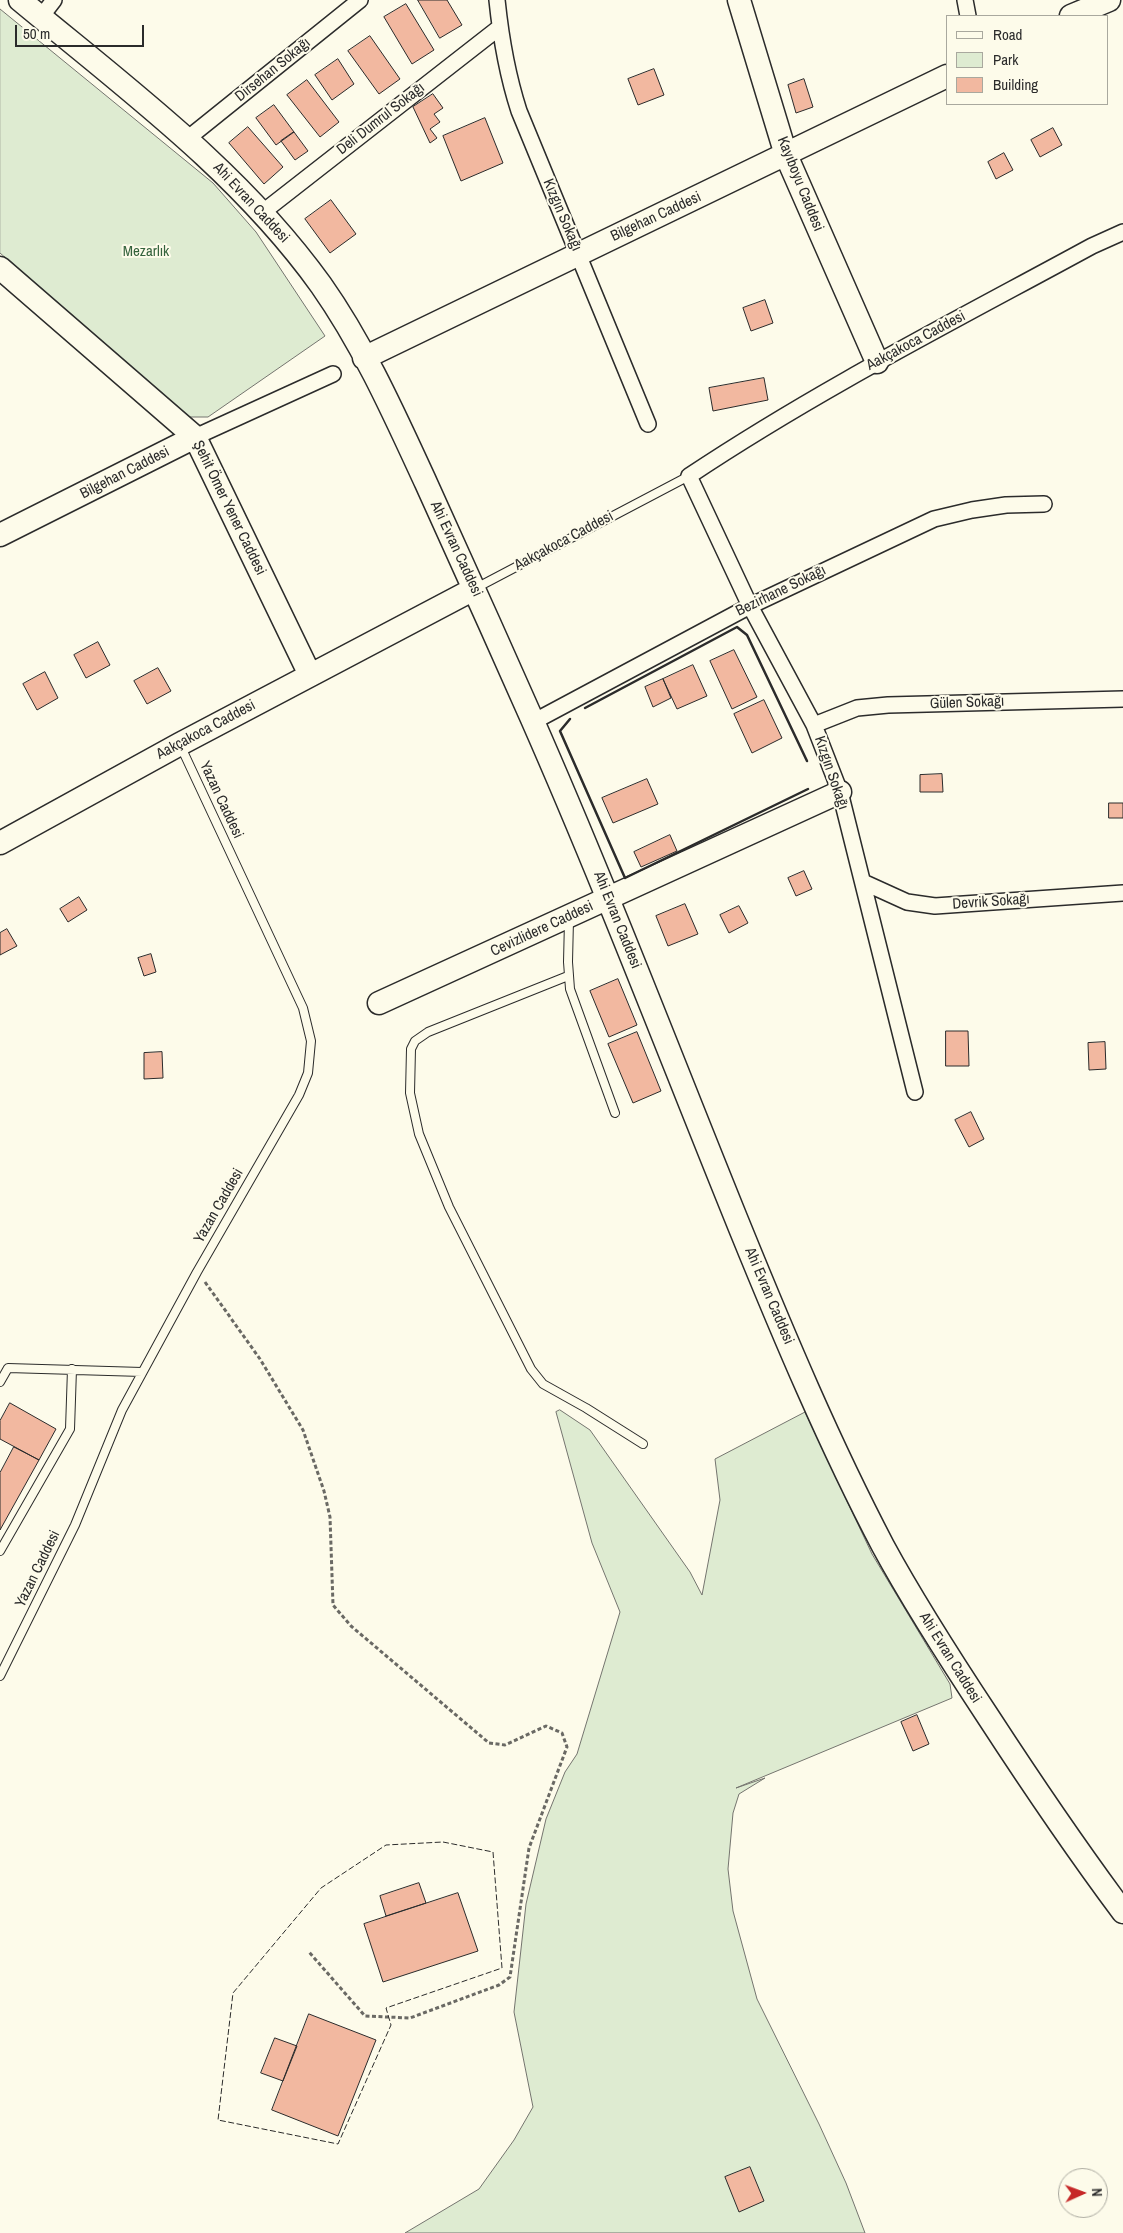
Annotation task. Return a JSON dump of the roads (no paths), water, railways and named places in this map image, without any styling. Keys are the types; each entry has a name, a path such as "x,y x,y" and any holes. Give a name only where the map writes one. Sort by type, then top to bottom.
{"street":[{"name":"Ahi Evran Caddesi","path":"20,0 48,8 221,170 263,212 322,286 364,358 397,420 533,722 609,898 767,1294 815,1405 855,1489 894,1564 947,1655 1040,1797 1123,1912"},
{"name":"Dirsehan Sokağı","path":"187,139 360,0"},
{"name":"Kızgın Sokağı","path":"497,0 508,77 519,111 648,424"},
{"name":"Kayıboyu Caddesi","path":"739,0 786,155 877,362"},
{"path":"965,0 968,15"},
{"path":"1073,15 1109,0"},
{"name":"Deli Dumrul Sokağı","path":"263,212 500,27"},
{"name":"Bilgehan Caddesi","path":"364,358 946,76"},
{"name":"Aakçakoca Caddesi","path":"689,476 751,434 877,362 1092,246 1123,232"},
{"name":"Şehit Ömer Yener Caddesi","path":"0,268 195,437 310,675"},
{"name":"Bilgehan Caddesi","path":"2,532 195,437 333,374"},
{"name":"Kızgın Sokağı","path":"689,476 750,606 814,725 840,792 915,1092"},
{"name":"Bezirhane Sokağı","path":"533,722 750,606 934,519 972,510 1006,505 1044,504"},
{"name":"Aakçakoca Caddesi","path":"0,843 180,744 474,589"},
{"name":"Gülen Sokağı","path":"814,725 857,708 888,705 1123,699"},
{"name":"Cevizlidere Caddesi","path":"379,1003 840,792"},
{"name":"Devrik Sokağı","path":"863,882 907,902 934,906 1123,893"}],"lane":[{"name":"Aakçakoca Caddesi","path":"474,589 689,476"},
{"name":"Yazan Caddesi","path":"0,1676 75,1525 122,1410 197,1272 299,1095 308,1073 312,1041 303,1008 180,744"},
{"path":"570,916 568,976 570,989 615,1112"},
{"path":"568,976 428,1032 415,1041 411,1049 410,1093 419,1134 449,1207 531,1369 543,1384 586,1408 643,1444"},
{"path":"0,1382 8,1368 142,1372"},
{"path":"0,1551 70,1429 72,1369"}],"park label":[{"name":"Mezarlık","path":"146,252"}]}
